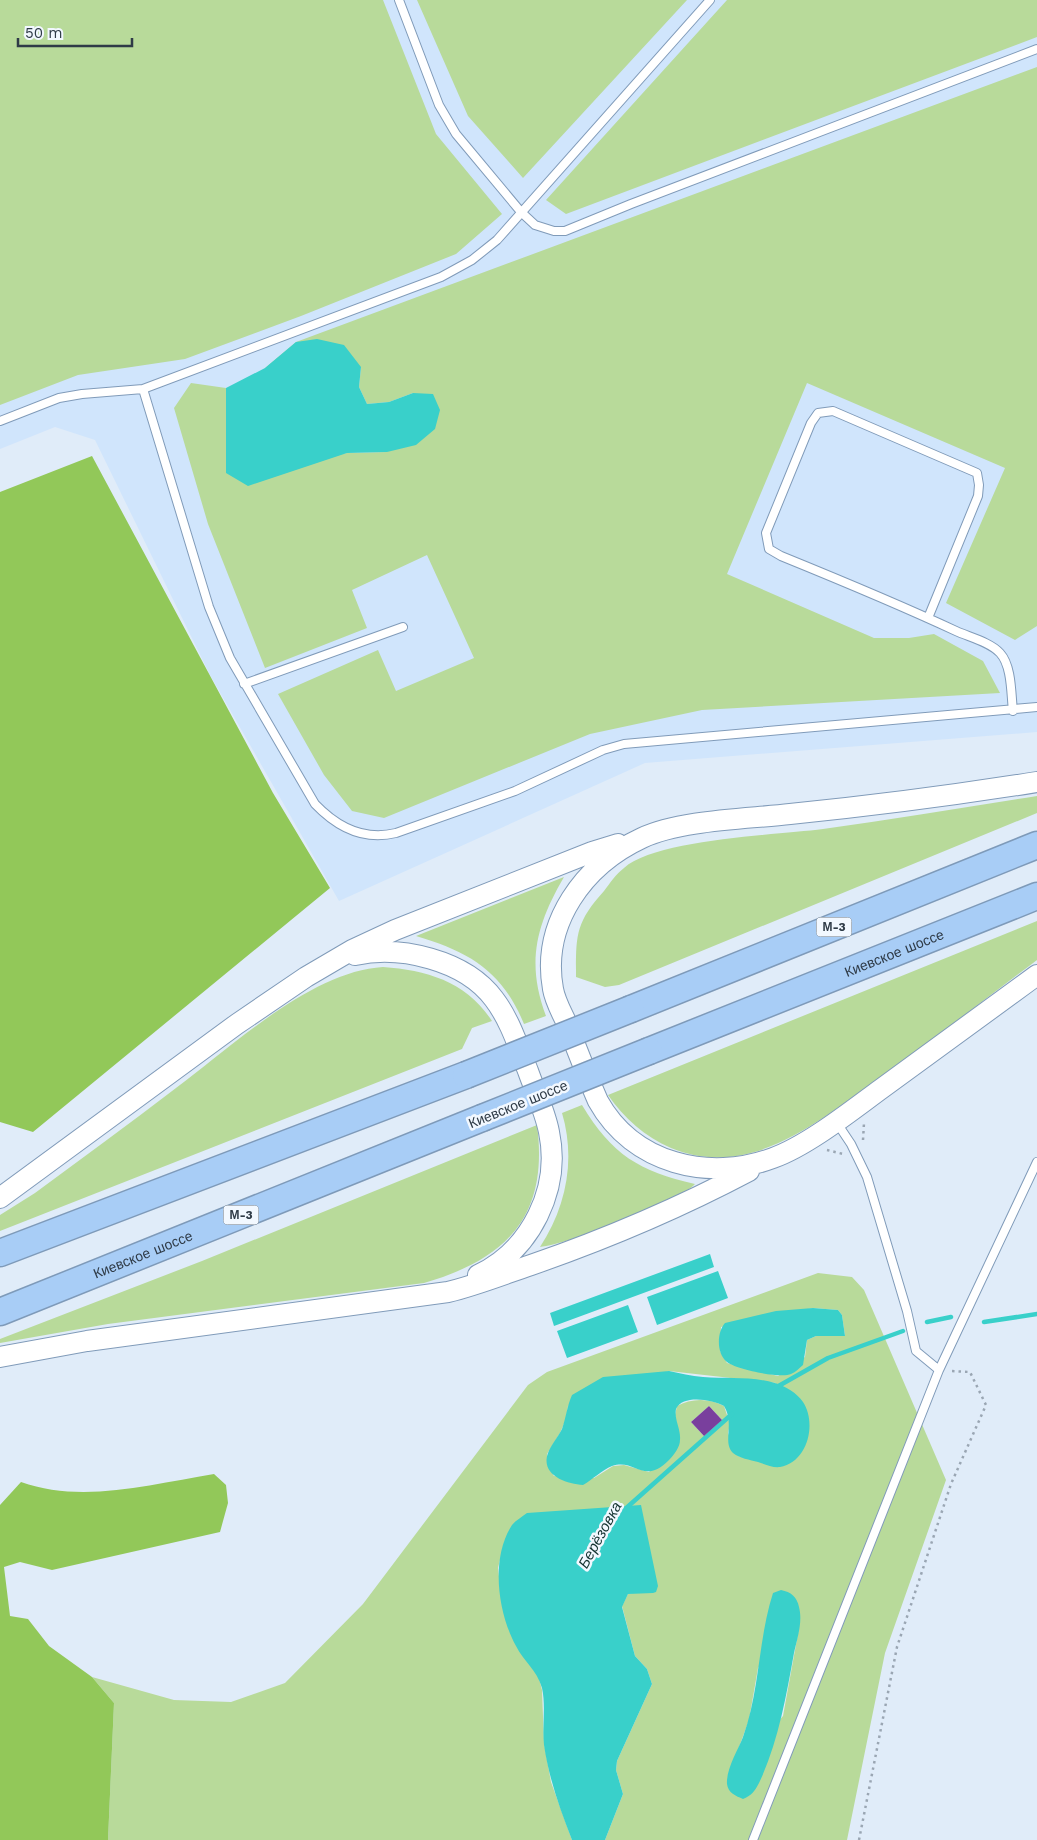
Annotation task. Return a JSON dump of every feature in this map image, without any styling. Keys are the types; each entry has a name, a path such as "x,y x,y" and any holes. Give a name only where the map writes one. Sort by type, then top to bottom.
{"highway":[{"name":"М-3","path":"0,1253 466,1075 1037,845"},
{"name":"Киевское шоссе","path":"0,1312 1037,896"}],"street":[{"path":"0,1198 267,1002 332,962 395,930 592,852 696,824 794,814 1037,782"},
{"path":"642,838 598,866 581,883 562,914 555,939 552,967 553,989 598,1101 612,1120 631,1138 655,1154 677,1163 720,1170 745,1166 774,1158"},
{"path":"332,962 375,952 419,955 461,972 479,985 494,998 507,1020 548,1125 551,1155 546,1196 528,1234 508,1255 485,1272 413,1298"},
{"path":"0,1357 87,1341 413,1298 476,1285 599,1241 696,1198 774,1158 836,1122 1037,975"}],"lane":[{"path":"399,0 439,106 456,134 521,212 535,225 554,231 565,231 1037,49"},
{"path":"0,422 59,398 82,394 143,389 441,277 472,260 497,240 710,0"},
{"path":"143,389 210,607 230,658 315,804 331,820 364,834 378,836 396,833 515,791 603,750 624,744 1037,708"},
{"path":"928,618 978,496 979,485 976,473 833,411 818,412 810,424 766,533 769,549 781,556 994,648 1001,654 1008,672 1013,711"},
{"path":"244,684 403,627"},
{"path":"836,1122 851,1144 867,1177 907,1311 916,1351 939,1370"},
{"path":"753,1840 939,1370 1037,1162"}],"path":[{"path":"860,1840 897,1647 951,1484 969,1439 986,1405 970,1372 939,1370"}],"shaded area":[{"path":"0,0 1037,0 1037,732 645,763 339,901 210,675 95,440 55,427 0,449"},
{"path":"0,0 383,0 436,134 502,214 456,254 301,316 185,359 78,375 0,405"},
{"path":"417,0 687,0 523,178 468,116"},
{"path":"727,0 1037,0 1037,37 566,214 546,200"},
{"path":"1037,67 1037,626 1015,640 946,603 1005,468 807,383 727,574 874,638 909,638 934,634 983,661 1000,693 702,710 590,734 384,818 352,811 324,775 278,694 378,650 396,691 474,658 427,555 352,590 367,628 265,668 208,524 174,408 191,383 226,388 226,473 347,453 387,452 413,393 389,402 367,404 359,387 361,367 265,368 296,342"},
{"path":"92,456 273,793 330,888 33,1132 0,1122 0,492"},
{"path":"1037,796 1037,813 619,985 605,987 576,977 577,940 582,921 594,902 618,873 640,858 689,844 823,829"},
{"path":"564,877 547,912 537,945 536,979 546,1016 524,1024 505,990 482,966 453,949 416,936"},
{"path":"1037,921 1037,960 921,1048 834,1110 809,1127 783,1141 757,1151 729,1157 700,1156 661,1144 628,1119 608,1095"},
{"path":"383,967 415,971 445,980 471,997 492,1021 472,1028 462,1049 0,1231 0,1215 35,1193 274,1013 301,996 329,982 356,972"},
{"path":"582,1105 604,1137 616,1149 658,1173 695,1184 667,1202 621,1222 574,1239 540,1247 556,1216 566,1183 568,1148 562,1113"},
{"path":"537,1125 539,1157 536,1185 528,1209 516,1229 499,1246 478,1261 453,1273 424,1283 108,1324 0,1343 0,1339 202,1261"},
{"path":"818,1273 852,1277 864,1290 946,1480 885,1653 847,1840 605,1840 623,1794 616,1770 617,1761 652,1684 647,1669 635,1656 622,1606 628,1594 633,1593 505,1540 498,1568 502,1601 538,1674 542,1690 544,1743 551,1782 572,1840 108,1840 114,1703 92,1677 174,1700 231,1702 285,1683 363,1604 528,1385 547,1372","holes":["813,1308 838,1310 842,1315 845,1336 816,1336 807,1340 805,1357 778,1376 727,1363 720,1351 721,1327","669,1371 776,1383 780,1467 738,1456 728,1433 730,1424 724,1406 707,1400 694,1400 677,1406 675,1415 680,1440 649,1472 624,1465 613,1466 594,1478 554,1476 548,1466 547,1454 560,1433 566,1419 568,1406","709,1406 722,1420 704,1436 691,1422","799,1608 799,1628 783,1716 728,1777 749,1720 758,1668"]},
{"path":"214,1474 226,1485 228,1503 220,1532 52,1570 20,1562 4,1567 10,1616 28,1619 49,1646 92,1677 114,1703 108,1840 0,1840 0,1505 21,1482 44,1488 93,1492 142,1487"}],"water":[{"path":"317,339 344,345 361,367 359,387 367,404 389,402 413,393 433,394 440,410 435,429 416,445 387,452 347,453 248,486 226,473 226,388 265,368 296,342"},
{"path":"710,1254 714,1267 554,1326 550,1313"},
{"path":"718,1271 728,1298 657,1325 647,1297"},
{"path":"628,1305 638,1332 567,1358 557,1331"},
{"path":"813,1308 838,1310 842,1315 845,1336 816,1336 807,1340 803,1365 793,1373 778,1375 748,1370 732,1365 723,1358 719,1348 719,1337 725,1323 776,1311"},
{"path":"669,1371 703,1377 757,1379 787,1388 803,1402 807,1411 809,1430 803,1450 790,1464 780,1467 738,1456 733,1453 728,1444 729,1426 724,1406 706,1400 691,1400 680,1404 676,1409 680,1443 673,1456 660,1467 652,1471 646,1471 627,1465 612,1466 583,1485 569,1483 551,1473 547,1461 548,1453 562,1429 572,1395 603,1377"},
{"path":"641,1505 658,1586 656,1592 653,1593 628,1594 622,1607 635,1656 647,1669 652,1684 617,1761 616,1770 623,1794 605,1840 572,1840 555,1794 546,1758 542,1688 534,1671 516,1646 501,1602 499,1570 501,1554 505,1539 512,1525 527,1513"},
{"path":"781,1590 788,1592 797,1600 800,1613 799,1630 784,1703 766,1768 751,1795 743,1799 729,1790 727,1778 749,1719 764,1629 773,1593"}],"building":[{"path":"709,1406 722,1420 704,1436 691,1422"}],"waterway":[{"name":"Берёзовка","path":"984,1322 1037,1314"},
{"path":"927,1322 951,1317"},
{"name":"Берёзовка","path":"775,1388 828,1358 903,1331"},
{"name":"Берёзовка","path":"624,1510 732,1414"}]}
